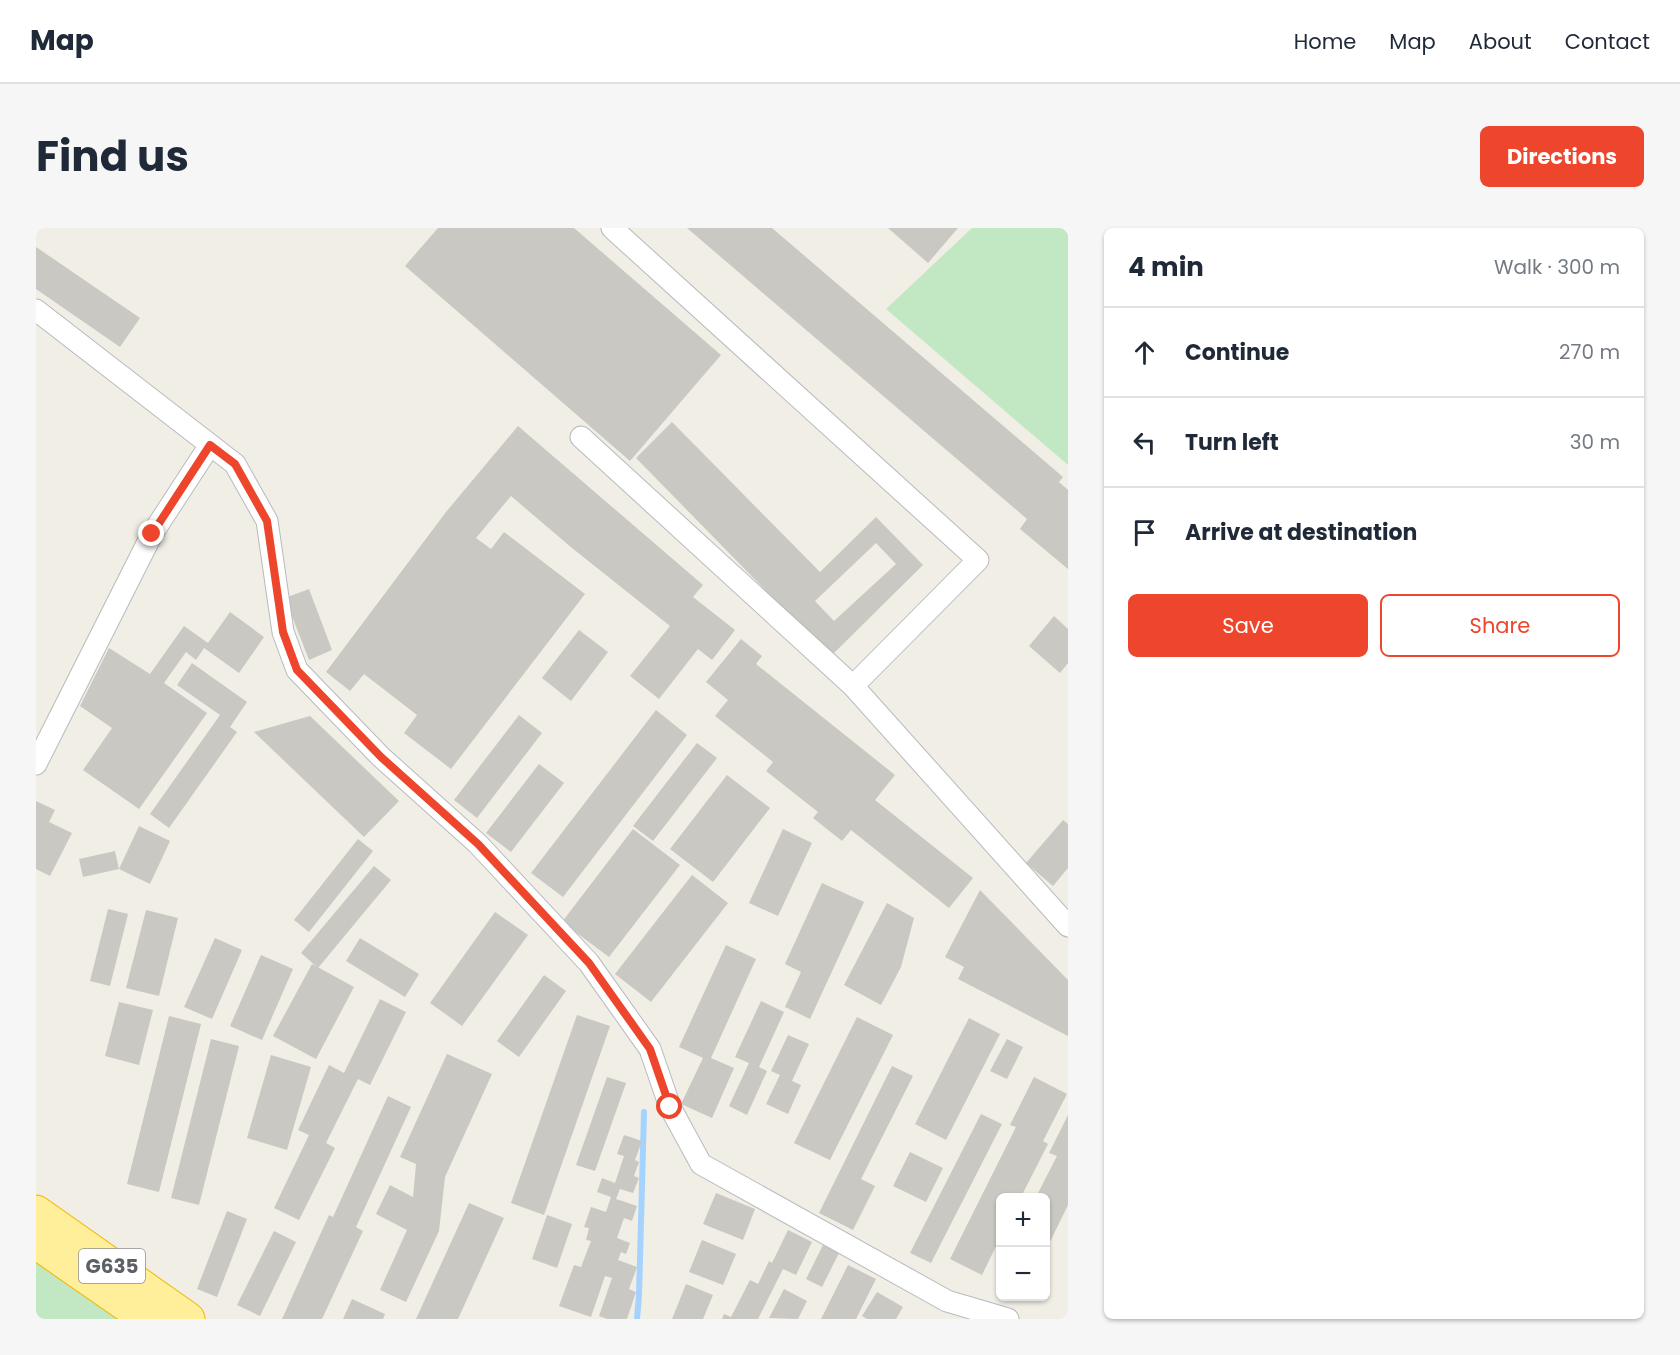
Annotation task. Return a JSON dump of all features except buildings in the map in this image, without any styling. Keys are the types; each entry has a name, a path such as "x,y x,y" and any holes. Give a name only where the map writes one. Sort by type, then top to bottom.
{"highway":[{"name":"G635","path":"36,1212 188,1319"},
{"name":"G635","path":"36,1242 147,1319"}],"street":[{"path":"612,228 978,560 853,686"},
{"path":"36,310 235,464 267,521 283,632 297,670 381,757 478,844 589,963 650,1049 670,1107 701,1164 947,1301 1008,1319"},
{"path":"581,437 853,686 1068,926"},
{"path":"36,764 152,534 210,445"}],"green space":[{"path":"972,228 1068,228 1068,465 886,309"},
{"path":"36,1258 122,1319 36,1319"}],"waterway":[{"path":"637,1319 644,1112"}],"route":[{"path":"152,534 210,445 235,464 267,521 283,632 297,670 381,757 478,844 589,963 650,1049 670,1107"}]}
